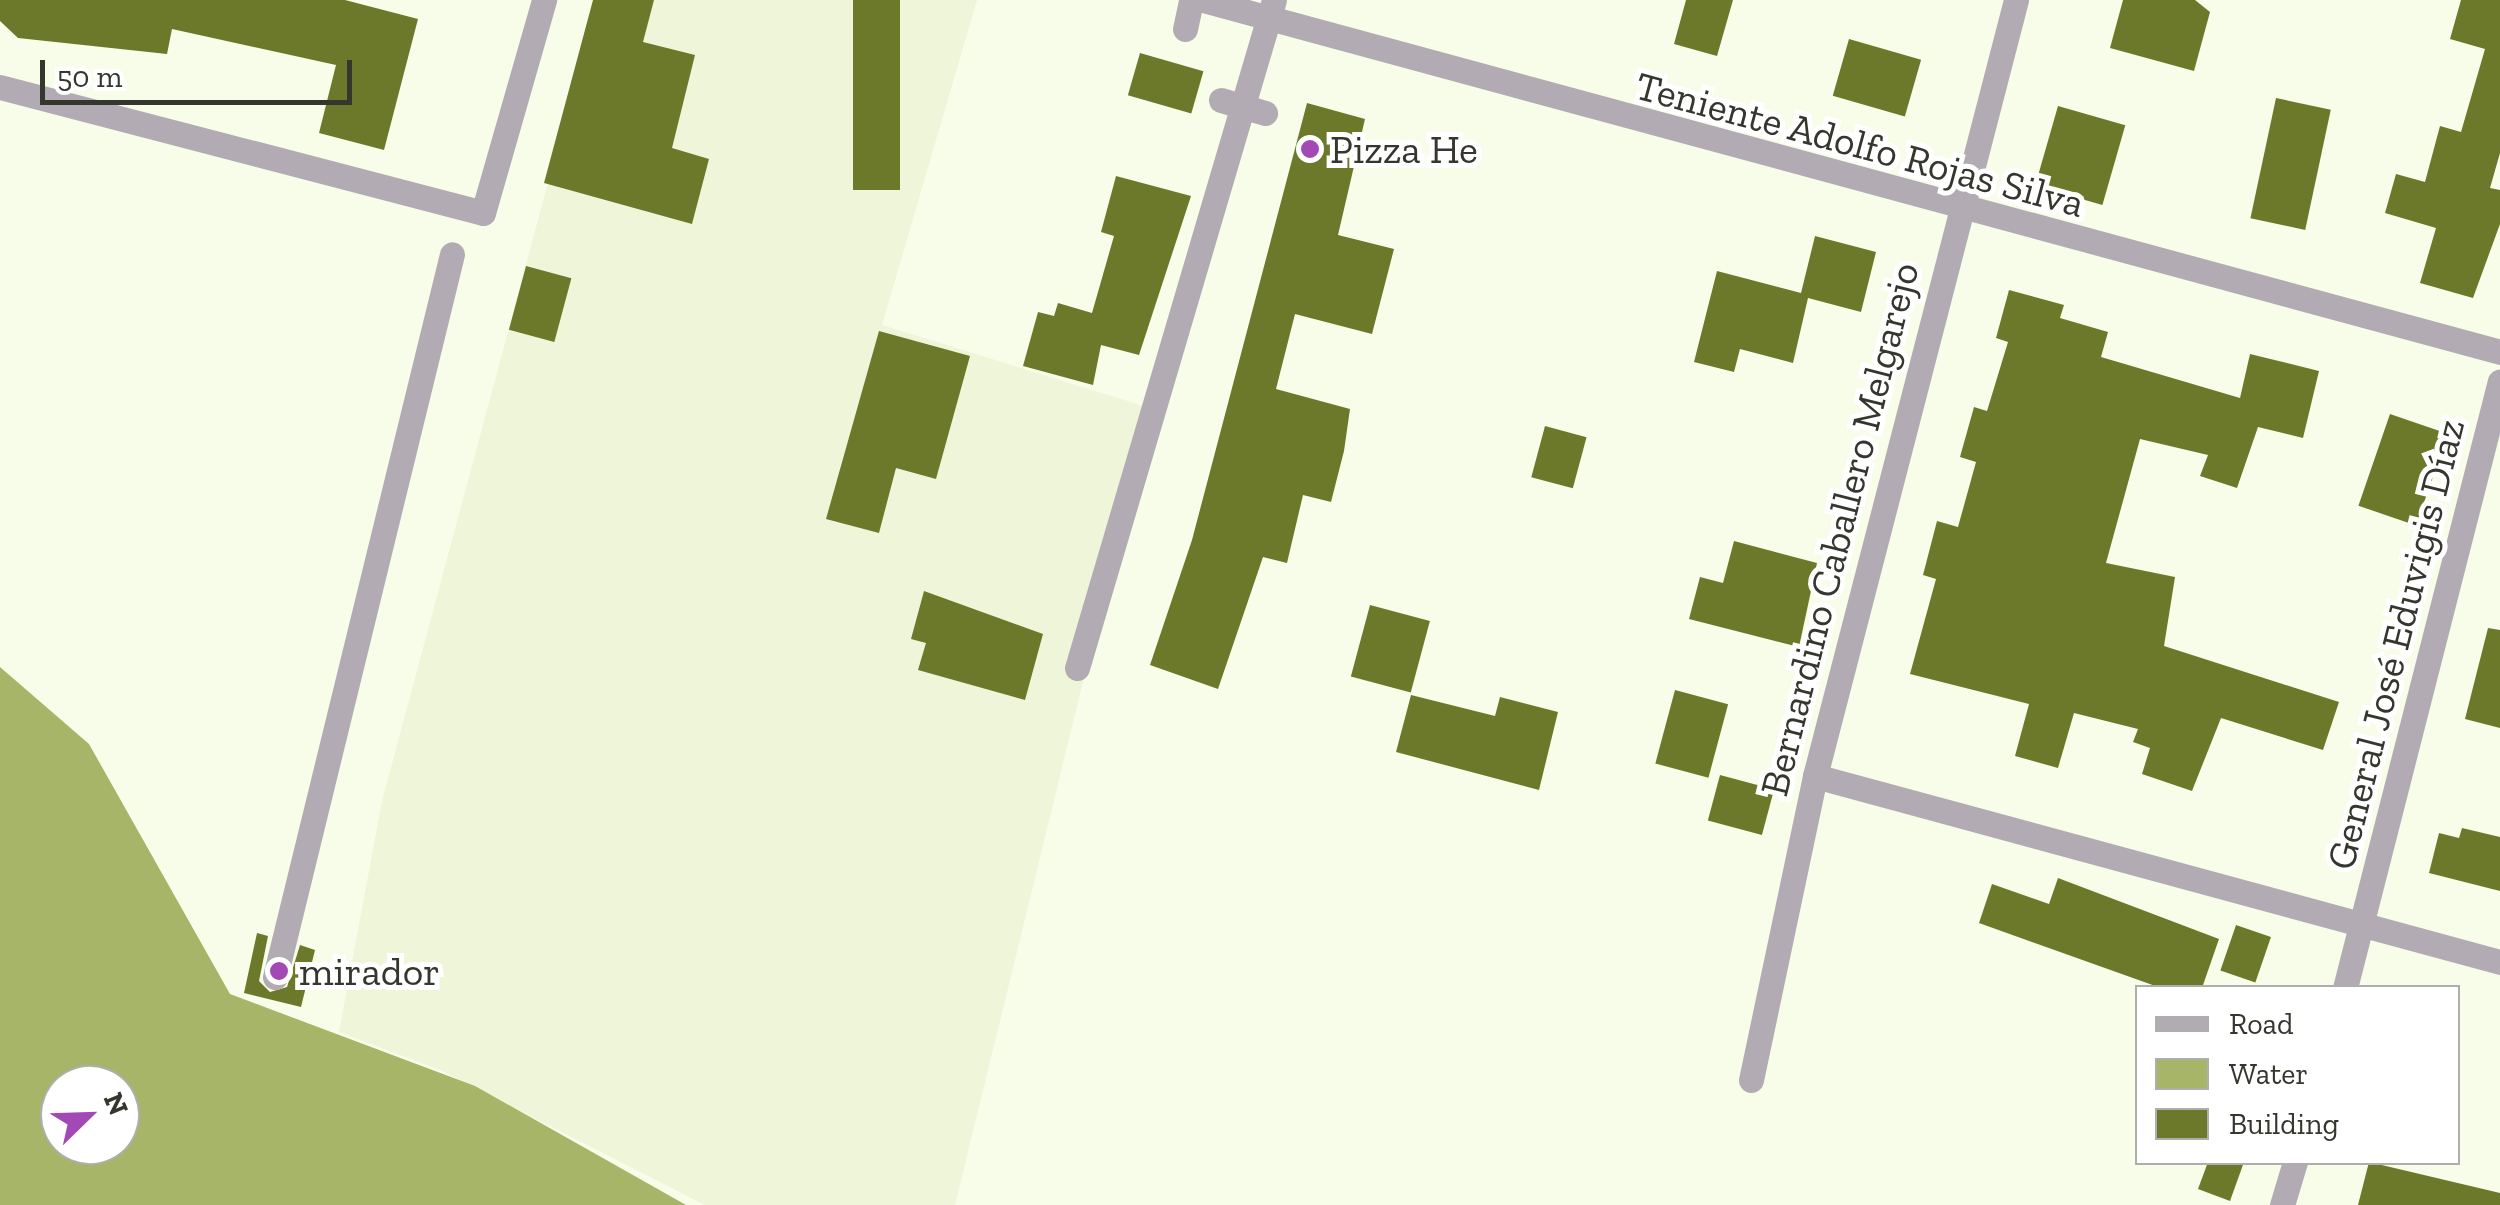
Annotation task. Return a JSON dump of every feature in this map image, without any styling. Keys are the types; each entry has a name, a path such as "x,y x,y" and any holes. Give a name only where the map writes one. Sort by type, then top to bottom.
{"street":[{"path":"0,87 483,213 544,0"},
{"path":"1185,29 1191,0"},
{"name":"Teniente Adolfo Rojas Silva","path":"1203,0 1272,10 1957,209 2500,352"},
{"name":"Bernardino Caballero Melgarejo","path":"1751,1080 1814,776 1957,209 2016,0"},
{"path":"1077,668 1272,10"},
{"path":"275,978 452,254"},
{"name":"General José Eduvigis Díaz","path":"2345,985 2500,380"},
{"path":"1814,776 2500,962"},
{"path":"2282,1205 2293,1165"}],"shaded area":[{"path":"597,0 977,0 882,325 1150,408 955,1205 705,1205 440,1070 339,1032 382,801"}],"water":[{"path":"0,667 89,744 230,994 475,1086 686,1205 0,1205"}],"building":[{"path":"0,0 345,0 418,19 384,150 319,133 336,65 172,29 167,54 18,38 0,21"},
{"path":"593,0 654,0 643,42 695,55 672,148 709,159 692,224 544,183"},
{"path":"853,0 900,0 900,190 853,190"},
{"path":"1686,0 1733,0 1717,56 1674,44"},
{"path":"2123,0 2195,0 2210,12 2194,71 2110,48"},
{"path":"2461,0 2500,0 2500,153 2490,188 2500,190 2500,224 2473,298 2420,283 2436,228 2385,213 2396,174 2425,182 2440,126 2461,132 2485,49 2450,39"},
{"path":"1849,39 1921,60 1905,116 1833,96"},
{"path":"1140,53 1203,71 1191,113 1128,95"},
{"path":"2276,98 2331,110 2305,230 2250,218"},
{"path":"1307,103 1365,119 1338,235 1394,249 1372,334 1295,314 1276,389 1350,409 1344,451 1331,502 1303,495 1287,563 1263,557 1218,689 1150,665 1192,540"},
{"path":"2058,106 2125,125 2102,205 2035,186"},
{"path":"1116,176 1191,196 1139,355 1101,345 1093,385 1023,366 1038,312 1054,316 1058,303 1092,313 1114,236 1101,232"},
{"path":"1815,236 1876,252 1861,312 1808,298 1793,363 1740,349 1734,372 1694,362 1717,271 1801,293"},
{"path":"526,266 571,278 554,342 509,330"},
{"path":"2009,290 2064,305 2060,318 2108,332 2101,357 2240,398 2250,354 2319,371 2303,438 2258,427 2237,488 2200,476 2208,455 2140,439 2106,563 2175,577 2164,646 2339,702 2323,750 2221,718 2192,791 2142,774 2150,748 2133,742 2138,729 2074,713 2058,768 2015,756 2029,704 1910,674 1936,579 1923,575 1937,521 1958,527 1976,462 1960,457 1974,407 1987,411 2008,342 1996,338"},
{"path":"879,331 970,356 936,479 896,468 879,533 826,519"},
{"path":"2390,414 2448,434 2416,526 2358,506"},
{"path":"1545,426 1587,437 1573,488 1531,477"},
{"path":"1734,541 1817,563 1799,647 1689,619 1700,577 1723,583"},
{"path":"924,591 1043,634 1025,700 918,670 926,643 911,639"},
{"path":"1370,605 1430,621 1411,693 1351,676"},
{"path":"2488,628 2500,630 2500,728 2465,719"},
{"path":"1675,690 1728,704 1708,778 1655,763"},
{"path":"1411,695 1495,716 1500,697 1558,712 1539,790 1396,752"},
{"path":"1720,775 1774,789 1762,835 1708,820"},
{"path":"2462,828 2500,837 2500,891 2429,873 2439,833 2459,838"},
{"path":"2058,878 2219,939 2203,985 2153,985 1979,923 1992,884 2049,904"},
{"path":"2236,925 2271,937 2255,982 2220,970"},
{"path":"257,933 268,936 259,981 270,992 287,987 300,945 315,950 301,1007 244,993"},
{"path":"2207,1165 2243,1165 2230,1201 2198,1189"},
{"path":"2368,1165 2500,1193 2500,1205 2358,1205"}],"place":[{"name":"Pizza He","path":"1310,149"},
{"name":"mirador","path":"279,971"}]}
